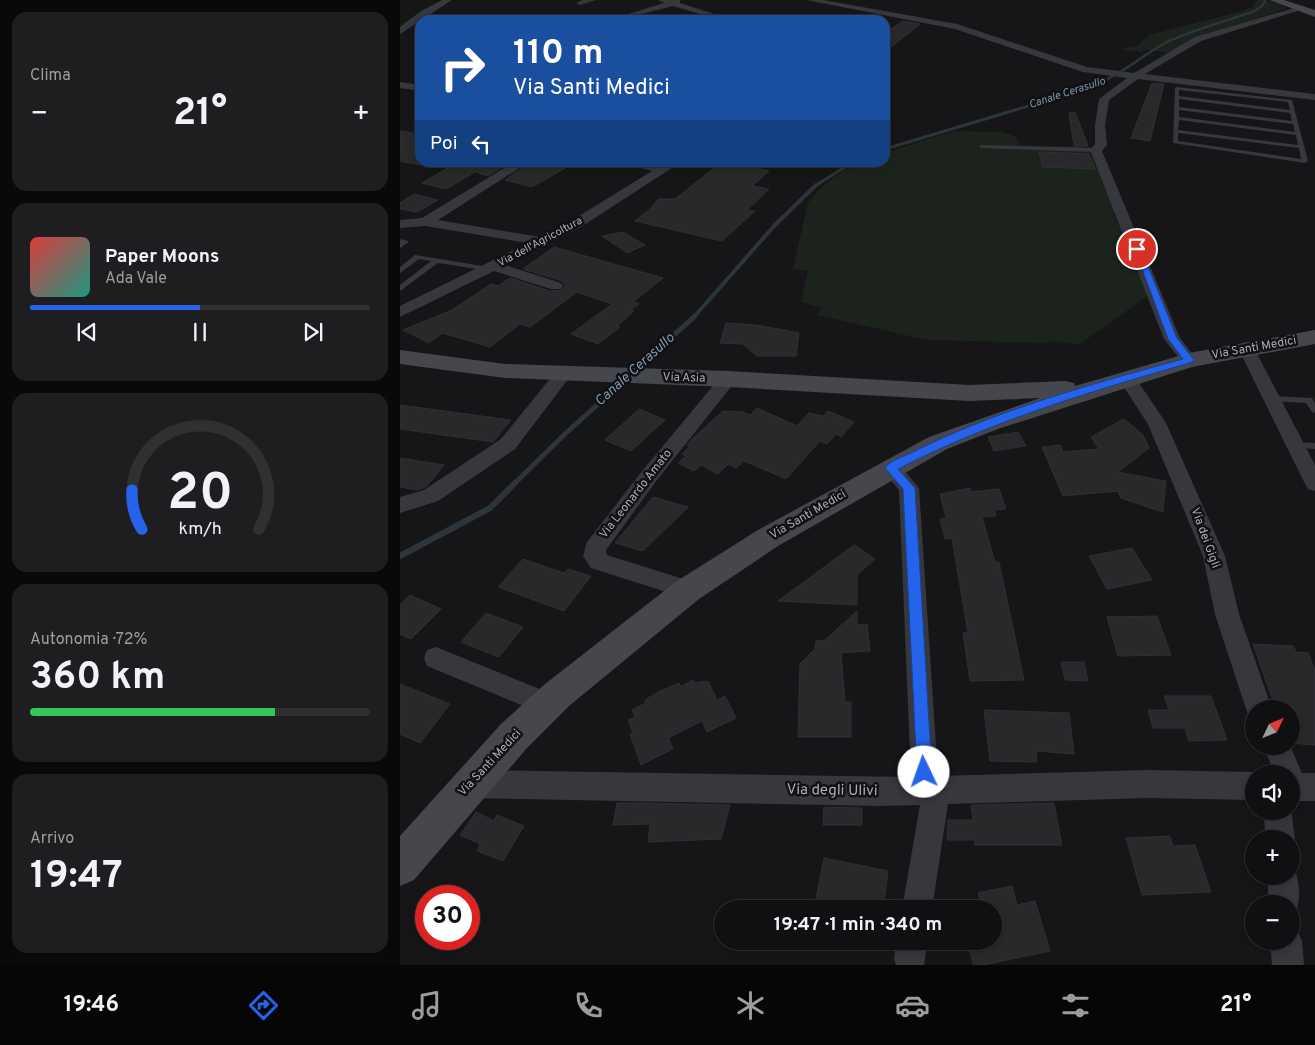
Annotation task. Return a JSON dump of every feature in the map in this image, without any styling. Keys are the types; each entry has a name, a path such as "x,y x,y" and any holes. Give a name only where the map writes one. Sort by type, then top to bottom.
{"street":[{"path":"421,15 448,0"},
{"path":"580,3 592,0"},
{"path":"662,0 712,15"},
{"path":"630,15 684,0"},
{"path":"810,0 875,13"},
{"path":"1275,0 1315,14"},
{"path":"1189,360 1172,339 1096,150 1101,145 1100,126 1104,100 1153,64 1198,39 1298,8"},
{"path":"890,15 948,25 1074,67 1233,91 1289,97 1315,97"},
{"path":"400,31 415,20"},
{"path":"400,85 415,87"},
{"path":"425,222 515,167"},
{"path":"648,167 662,170"},
{"name":"Via dell'Agricoltura","path":"400,312 576,224 667,167"},
{"path":"400,224 425,222 542,241"},
{"path":"491,267 556,286"},
{"name":"Via Santi Medici","path":"400,866 470,784 514,736 548,704 688,590 768,538 891,468 938,444 989,423 1024,400 1094,389 1189,360 1315,337"},
{"path":"1247,350 1315,484"},
{"name":"Via Asia","path":"400,357 505,371 728,379 969,393 1006,400 1024,400"},
{"path":"400,505 431,496 508,444 563,374"},
{"name":"Via dei Gigli","path":"1127,378 1157,423 1214,556 1227,614 1256,700"},
{"name":"Via Leonardo Amato","path":"688,590 599,562 594,556 594,548 728,379"},
{"name":"Via Asia","path":"969,393 988,402 992,411 989,423"},
{"path":"891,468 909,488 931,790 918,900"},
{"path":"436,658 548,704"},
{"name":"Via degli Ulivi","path":"470,784 870,792 1148,784 1245,786"},
{"path":"1287,950 1288,965"}],"lane":[{"path":"1177,84 1175,142 1305,161 1289,97"},
{"path":"1233,91 1237,152"},
{"path":"1176,98 1293,112"},
{"path":"1176,108 1295,123"},
{"path":"1176,118 1298,134"},
{"path":"1176,131 1301,147"},
{"path":"982,146 1096,150"},
{"path":"400,241 406,242 400,246"},
{"path":"400,271 418,257 491,267"},
{"path":"400,289 437,260"},
{"path":"1272,399 1309,400 1315,410"},
{"path":"1295,445 1315,446"}],"shaded area":[{"path":"1258,0 1267,0 1287,8 1209,34 1171,54 1147,49 1142,52 1120,49 1137,46 1149,35 1243,11 1252,7"},
{"path":"954,131 1003,132 1016,137 1019,145 1085,147 1090,152 1115,213 1112,214 1117,219 1115,221 1119,224 1149,295 1080,344 1054,341 1046,343 927,340 817,315 822,308 801,302 808,271 793,269 808,203 825,185 846,169 851,167 890,167 890,151"}],"building":[{"path":"903,21 920,24 890,48 890,30"},
{"path":"1152,83 1164,84 1150,141 1131,138"},
{"path":"1075,112 1088,146 1074,146 1069,113"},
{"path":"400,131 415,133 415,164 400,161"},
{"path":"1039,152 1089,154 1095,169 1043,167"},
{"path":"449,167 502,167 488,176 475,172 446,189 422,183"},
{"path":"524,167 567,167 532,187 505,180"},
{"path":"716,167 753,167 769,171 752,186 769,189 747,210 755,211 722,241 635,221 650,209 658,199 675,199"},
{"path":"414,194 438,200 417,212 400,209 400,203"},
{"path":"623,232 645,245 627,253 602,236"},
{"path":"554,247 663,278 633,302 639,304 631,310 634,311 617,326 620,327 598,344 571,334 612,304 577,292 530,327 520,324 490,347 442,333 429,343 403,330 452,310 491,284 498,286 510,278 550,291 563,290 565,285 562,281 523,269"},
{"path":"726,323 757,325 799,333 796,356 757,356 743,344 720,343"},
{"path":"400,405 511,420 493,442 400,429"},
{"path":"757,408 797,426 809,413 824,416 828,411 854,422 841,437 836,434 827,444 820,441 786,479 744,461 736,468 728,464 718,474 701,465 694,471 678,463 686,456 682,454 690,446 687,445 692,439 723,411 742,412 750,415"},
{"path":"639,409 665,420 631,451 605,440"},
{"path":"1124,419 1143,435 1149,448 1118,472 1166,481 1163,512 1121,498 1118,491 1063,496 1042,447 1060,445 1063,452 1099,449 1091,437"},
{"path":"1018,432 1026,446 994,451 988,437"},
{"path":"400,458 444,465 427,486 418,490 400,487"},
{"path":"970,488 971,492 999,489 1006,509 994,510 996,516 982,517 995,562 999,562 1024,680 970,681 963,633 968,633 952,538 945,539 940,519 946,518 940,494"},
{"path":"653,497 688,507 643,551 615,543"},
{"path":"854,545 875,559 857,575 857,605 778,601"},
{"path":"1132,548 1152,580 1107,589 1089,556"},
{"path":"523,559 564,573 568,569 591,576 564,611 498,587"},
{"path":"410,595 441,609 411,639 400,634 400,605"},
{"path":"857,611 857,625 867,624 870,651 841,653 845,702 851,702 851,737 798,737 800,664 815,649 816,641 825,640"},
{"path":"486,613 523,627 499,657 461,642"},
{"path":"1157,616 1171,655 1118,656 1107,617"},
{"path":"1253,644 1293,646 1296,652 1308,653 1315,670 1315,745 1300,744 1300,700 1273,700"},
{"path":"1061,662 1084,662 1088,681 1065,680"},
{"path":"693,680 695,683 708,681 717,700 725,696 736,718 707,732 702,721 668,738 673,749 641,765 630,734 633,733 628,720 635,717 632,710 646,703 645,700 658,692 679,683 681,687"},
{"path":"400,684 450,704 420,743 400,734"},
{"path":"1164,696 1211,696 1227,740 1189,741 1185,728 1153,728 1148,710 1169,710"},
{"path":"984,710 1069,713 1074,754 1036,751 1037,762 990,761"},
{"path":"617,803 730,805 721,839 648,842 650,824 613,825"},
{"path":"1054,803 1062,845 975,845 975,840 947,840 948,820 973,820 971,805"},
{"path":"824,807 862,808 862,825 823,825"},
{"path":"476,812 494,821 497,815 524,826 503,861 477,851 480,844 460,835"},
{"path":"1170,836 1173,846 1195,845 1211,892 1142,895 1126,838"},
{"path":"824,858 888,871 884,900 816,900"},
{"path":"1012,886 1017,905 1035,901 1050,951 983,965 973,965 970,950 1002,950 1002,900 980,900 978,893"}],"waterway":[{"name":"Canale Cerasullo","path":"1101,82 1167,42 1255,11 1263,5 1265,0"},
{"name":"Canale Cerasullo","path":"890,148 1085,89 1104,81"},
{"name":"Canale Cerasullo","path":"815,186 845,167"},
{"name":"Canale Cerasullo","path":"694,317 774,226 816,185"},
{"name":"Canale Cerasullo","path":"633,372 694,317"},
{"name":"Canale Cerasullo","path":"514,484 566,433 626,379"},
{"name":"Canale Cerasullo","path":"400,556 490,508 514,484"}],"route":[{"path":"924,772 909,488 891,468 938,444 989,423 1189,360 1172,339 1137,249"}]}
